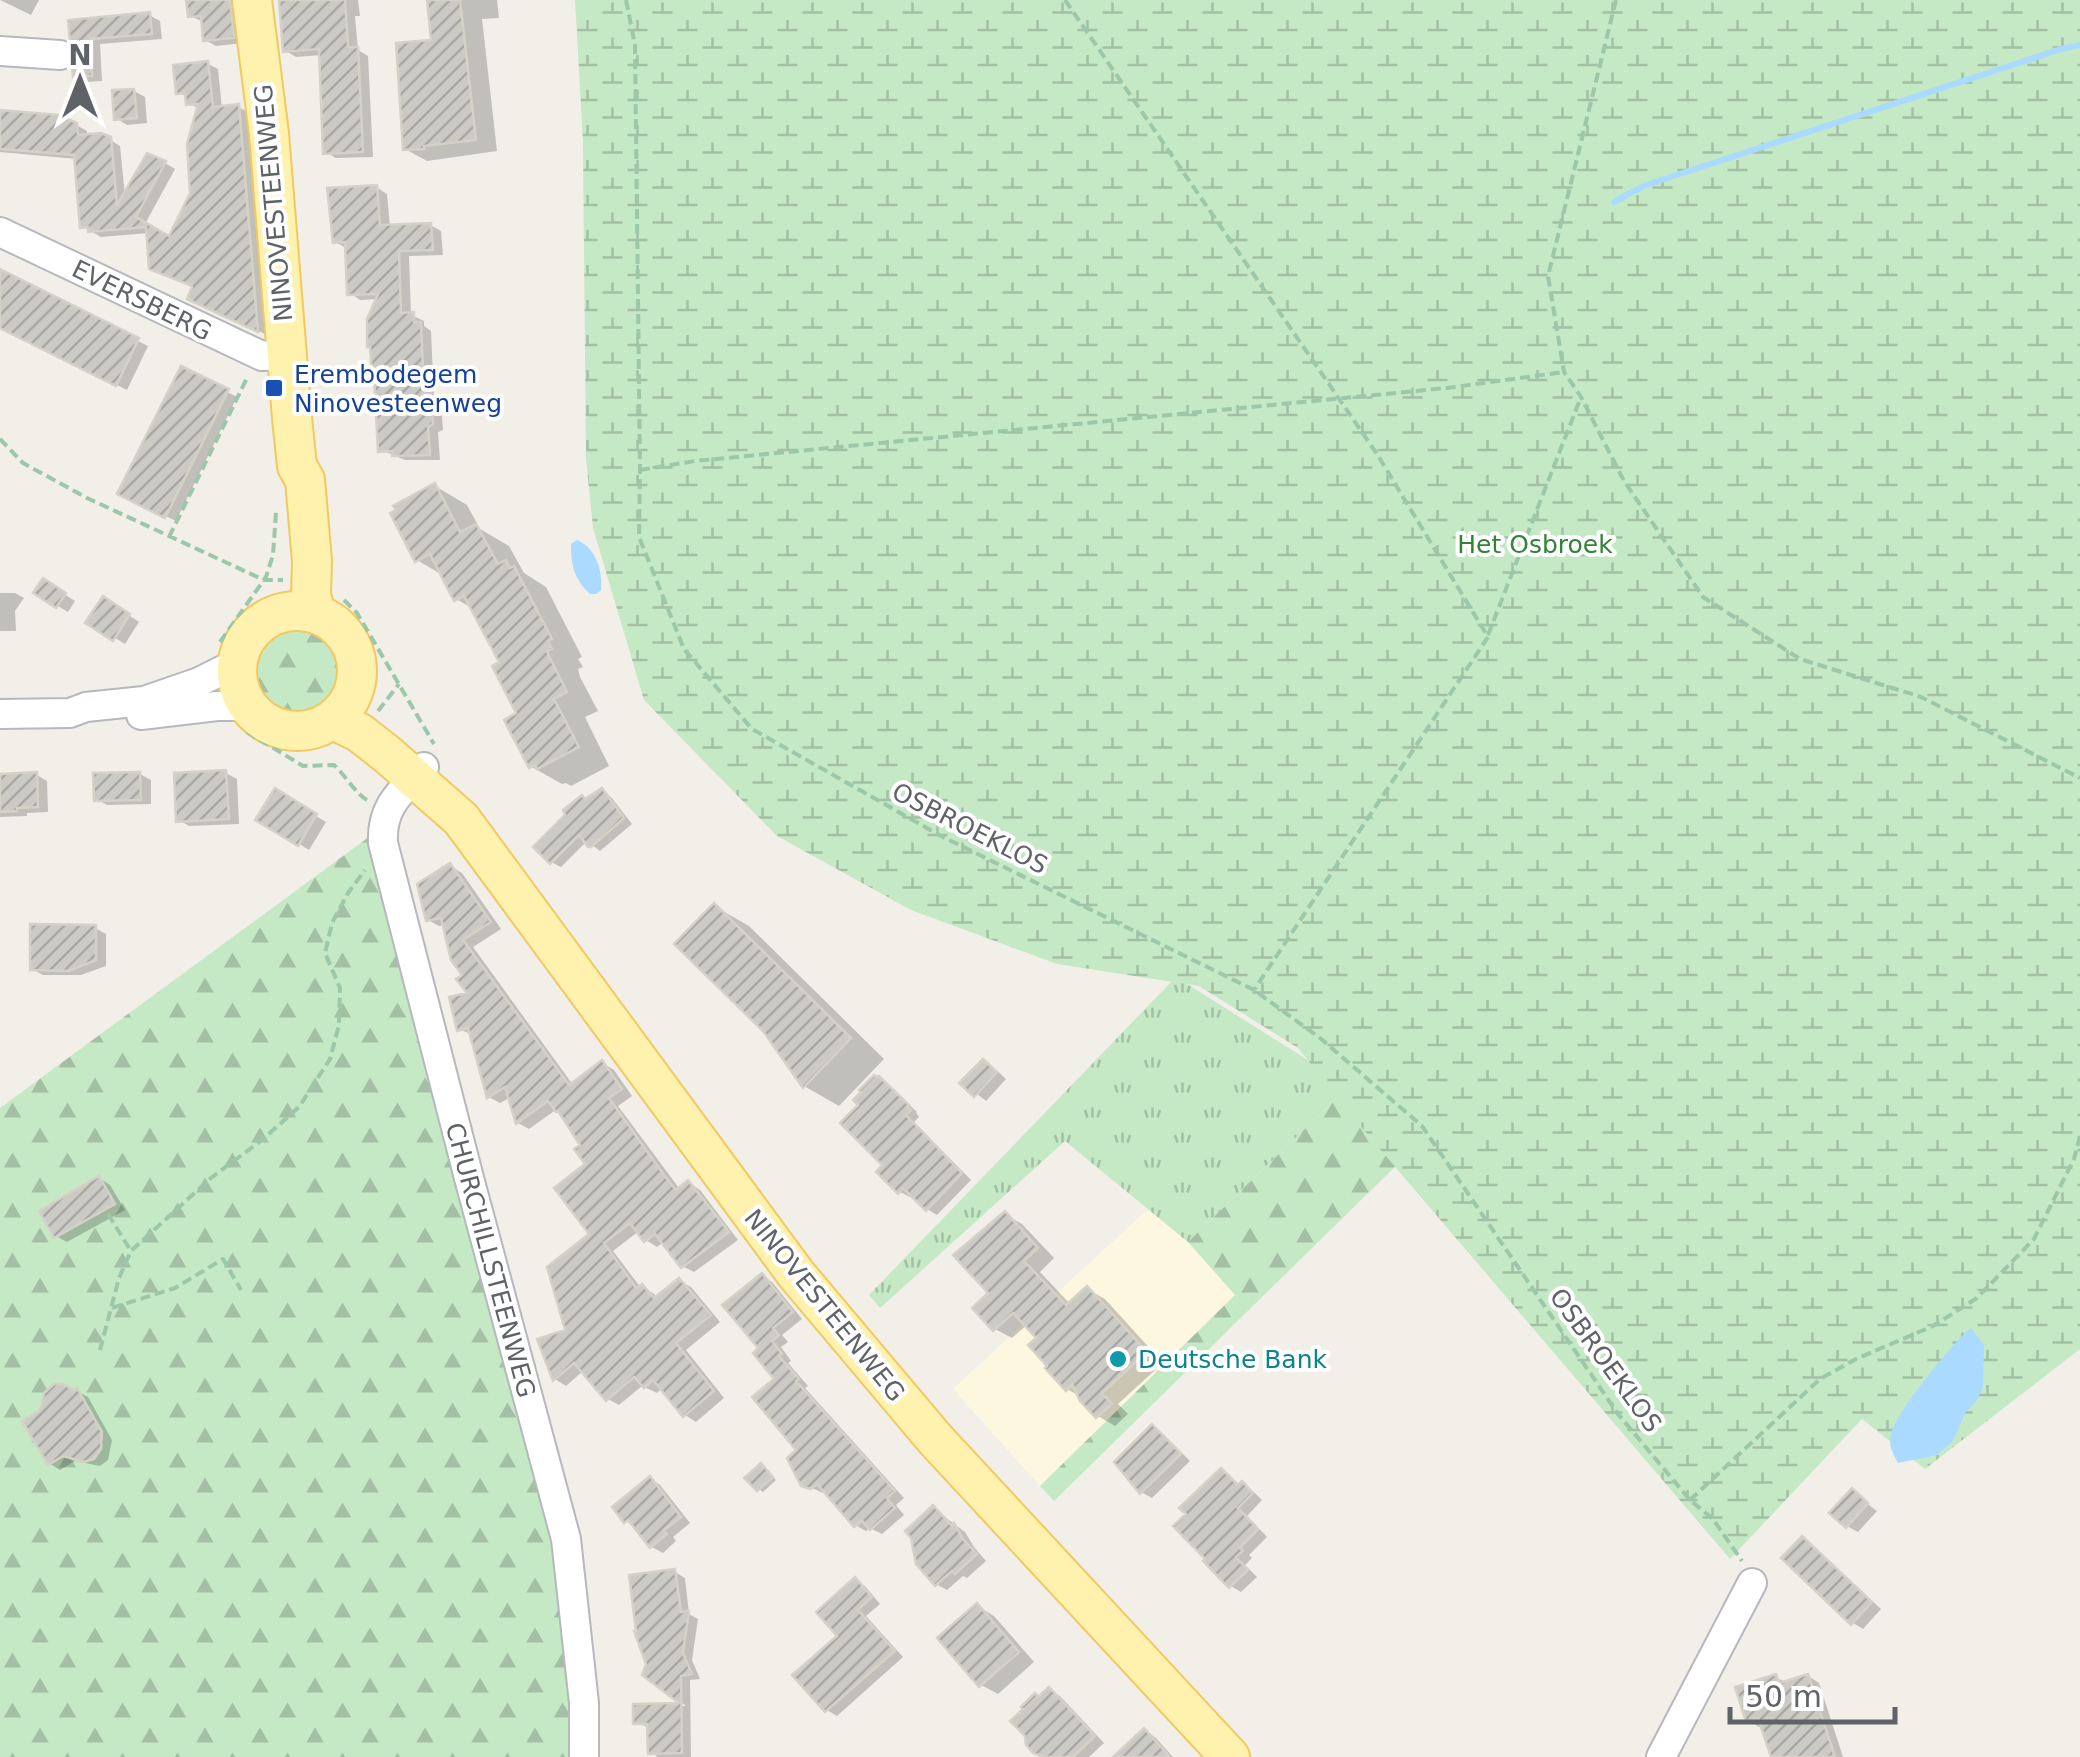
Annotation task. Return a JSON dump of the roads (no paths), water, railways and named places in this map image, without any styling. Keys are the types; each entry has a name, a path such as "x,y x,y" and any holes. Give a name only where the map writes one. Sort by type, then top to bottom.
{"main road":[{"name":"NINOVESTEENWEG","path":"252,0 269,134 273,354 287,482 305,480 312,607"},
{"path":"312,607 347,637 356,654 358,674 344,706 316,729 297,732 261,720 248,706 223,656 242,646 265,620 312,607"},
{"name":"NINOVESTEENWEG","path":"344,706 360,733 426,764 461,819 804,1285 936,1439 1230,1757"}],"street":[{"path":"0,51 60,55"},
{"name":"EVERSBERG","path":"0,232 273,354"},
{"path":"146,708 199,682 223,656"},
{"path":"0,714 70,712 87,718 146,708 248,706"},
{"name":"CHURCHILLSTEENWEG","path":"426,764 394,798 382,827 382,843 566,1539 584,1703 584,1757"},
{"path":"1661,1757 1752,1583"}],"water":[{"path":"577,540 597,561 601,590 596,594 590,594 574,571 571,544"},
{"path":"1971,1328 1984,1345 1983,1387 1977,1400 1965,1413 1953,1441 1937,1455 1898,1463 1890,1442 1895,1424 1926,1378"}],"waterway":[{"path":"1614,202 1643,186 2080,45"}],"place":[{"name":"Erembodegem Ninovesteenweg","path":"274,388"},
{"name":"Deutsche Bank","path":"1118,1359"}],"park label":[{"name":"Het Osbroek","path":"1535,544"}]}
